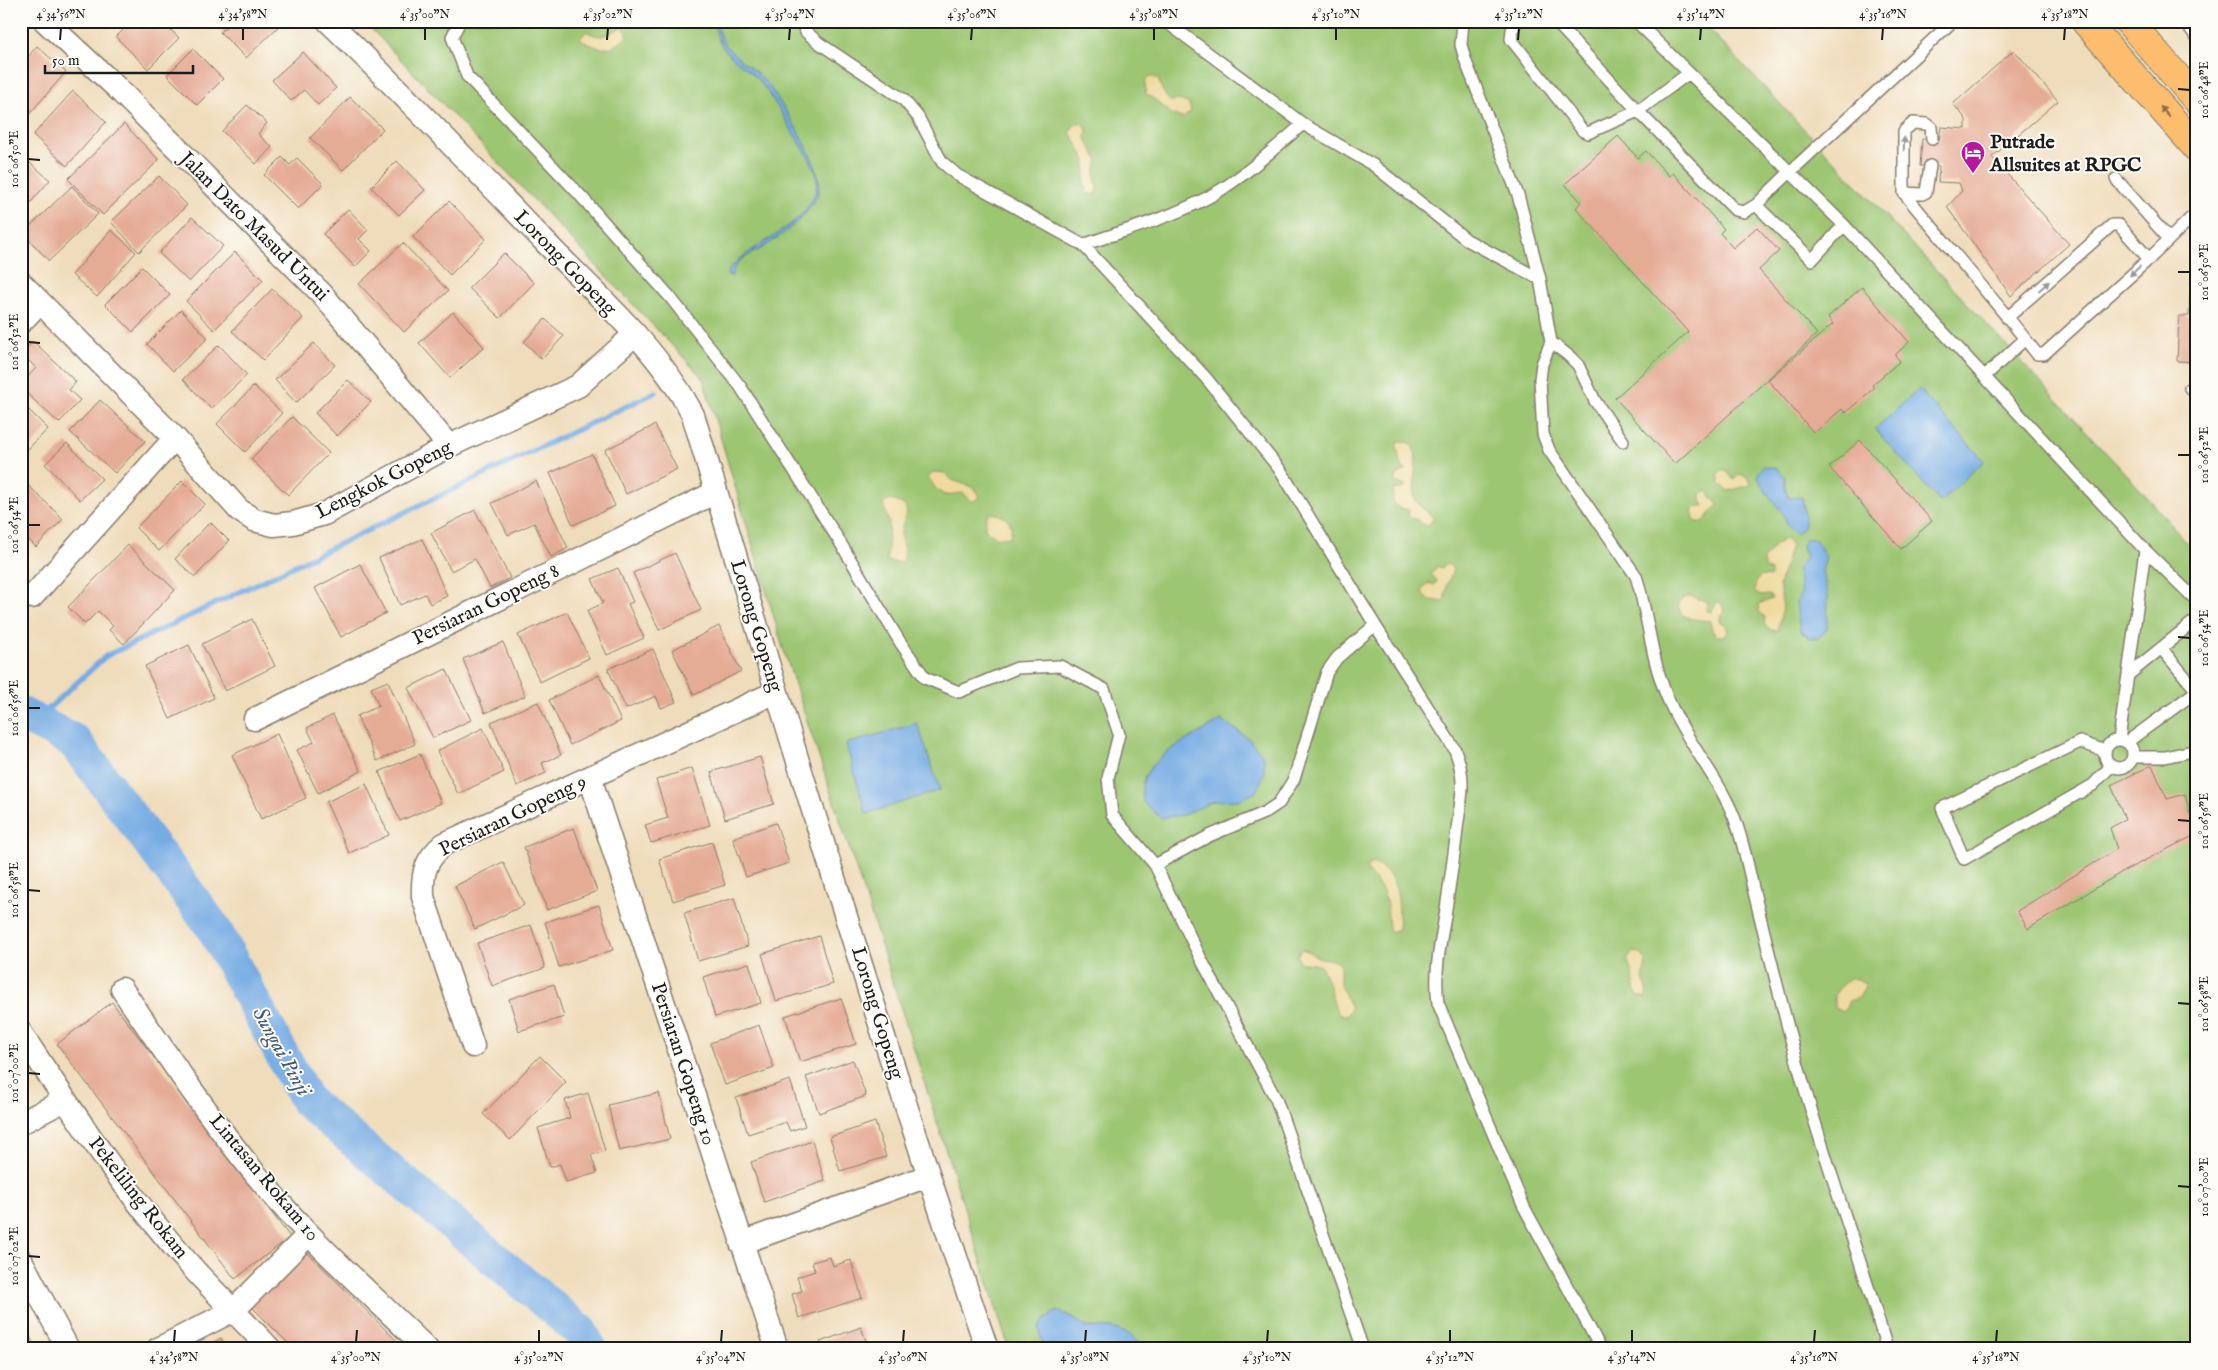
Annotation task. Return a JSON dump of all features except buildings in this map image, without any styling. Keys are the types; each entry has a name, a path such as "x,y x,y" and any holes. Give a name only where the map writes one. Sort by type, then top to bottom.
{"main road":[{"path":"2085,21 2197,148"},
{"path":"2128,21 2197,100"}],"street":[{"name":"Jalan Dato Masud Untui","path":"44,21 115,86 322,294 449,446"},
{"name":"Lorong Gopeng","path":"328,21 381,72 634,335 679,387 693,414 776,692 928,1176 987,1349"},
{"name":"Lengkok Gopeng","path":"21,284 175,438 239,510 254,520 274,524 293,523 324,514 449,446 578,386 634,335"},
{"path":"21,322 40,302"},
{"path":"32,597 175,438"},
{"name":"Persiaran Gopeng 8","path":"255,719 716,492"},
{"name":"Persiaran Gopeng 9","path":"473,1046 423,897 422,884 426,866 432,854 444,844 776,692"},
{"name":"Persiaran Gopeng 10","path":"590,778 777,1349"},
{"name":"Lintasan Rokam 10","path":"122,989 191,1091 267,1188 309,1234 427,1349"},
{"name":"Pekeliling Rokam","path":"21,1033 106,1159 143,1208 188,1264 270,1349"},
{"path":"21,1123 65,1100"},
{"path":"741,1243 928,1176"},
{"path":"158,1349 234,1310 309,1234"},
{"path":"21,1260 68,1349"}],"lane":[{"path":"460,21 452,37 467,76 592,208 670,297 740,386 838,539 900,642 925,678 960,692 1017,668 1060,666 1104,689 1119,734 1108,778 1112,815 1155,865 1201,959 1276,1099 1363,1349"},
{"path":"801,21 806,32 819,43 903,99 918,117 942,162 957,175 1082,245 1206,378 1281,471 1454,750 1462,769 1462,786 1435,981 1438,1003 1524,1207 1601,1349"},
{"path":"1165,21 1303,124 1373,165 1466,240 1540,279"},
{"path":"1463,21 1461,45 1466,62 1518,195 1540,279 1551,342 1542,364 1540,379 1543,434 1549,450 1636,576 1643,598 1645,620 1654,659 1668,700 1714,777 1734,817 1746,857 1791,1040 1847,1226 1887,1349"},
{"path":"1517,21 1512,30 1511,39 1583,131 1594,132 1638,111 1689,73"},
{"path":"1555,21 1638,111 1735,210 1744,212 1756,205 1954,21"},
{"path":"1636,21 1844,225 2145,550 2197,602"},
{"path":"2184,21 2197,37"},
{"path":"1932,140 1931,127 1927,124 1913,123 1904,132 1904,193 2037,354 2044,354 2192,218"},
{"path":"1082,245 1178,211 1218,192 1254,166 1303,124"},
{"path":"1904,193 1922,194 1926,192 1930,166"},
{"path":"2116,179 2169,239"},
{"path":"1756,205 1812,260 1844,225"},
{"path":"2008,318 2112,225 2119,225 2149,259"},
{"path":"1985,376 2025,339"},
{"path":"1551,342 1578,365 1599,408 1623,441"},
{"path":"2145,550 2128,675 2123,741 2133,751 2133,756 2132,762 2122,768 2111,766 2107,762 2105,751 2112,741 2123,741 2197,691 2161,648"},
{"path":"2128,675 2197,619"},
{"path":"1155,865 1209,836 1264,813 1279,803 1294,779 1327,672 1337,658 1375,625"},
{"path":"2105,751 2080,742 1942,808 1964,859 2093,785 2111,766"},
{"path":"2133,756 2166,757 2197,750"}],"green space":[{"path":"364,21 1701,21 1843,170 2149,499 2197,554 2197,1349 1009,1349 872,917 783,648 703,378"}],"sand":[{"path":"622,27 627,32 627,37 610,47 599,48 580,39 586,31 601,36"},
{"path":"1149,76 1157,78 1170,101 1180,100 1189,104 1191,112 1183,118 1177,117 1146,94 1145,82"},
{"path":"1081,123 1087,128 1086,139 1098,160 1095,174 1099,188 1095,195 1087,193 1084,185 1086,161 1070,132 1074,125"},
{"path":"1401,441 1411,443 1416,455 1414,497 1421,507 1434,517 1429,525 1421,524 1417,519 1412,519 1408,515 1409,510 1399,508 1393,502 1395,488 1400,490 1406,486 1395,482 1397,475 1406,470 1400,463 1396,445"},
{"path":"1725,469 1734,480 1739,474 1746,476 1751,485 1728,491 1720,483 1718,474"},
{"path":"934,472 945,473 952,480 975,488 979,497 973,502 963,493 944,495 936,489 928,477"},
{"path":"1707,491 1718,505 1702,523 1695,521 1692,512 1697,506 1704,506 1701,500 1701,493"},
{"path":"890,500 904,506 906,510 901,530 904,553 902,563 887,561 889,523 883,504"},
{"path":"991,513 1001,515 1008,520 1011,527 1010,537 996,537 985,528 986,517"},
{"path":"1785,539 1791,545 1779,585 1783,607 1777,631 1769,629 1764,624 1765,617 1759,612 1758,604 1772,599 1769,595 1761,596 1754,592 1760,576 1771,577 1771,571 1764,567 1763,559 1775,545"},
{"path":"1445,564 1450,565 1453,570 1447,585 1444,602 1426,598 1422,592 1425,586 1429,583 1434,585 1437,581 1431,574 1437,566 1442,568"},
{"path":"1691,596 1707,602 1706,610 1711,612 1717,601 1722,604 1724,611 1720,615 1720,621 1726,625 1728,631 1726,636 1716,636 1710,621 1692,619 1682,615 1678,606 1683,598"},
{"path":"1372,863 1381,867 1388,874 1396,890 1399,909 1398,929 1390,932 1384,893 1366,868"},
{"path":"1301,949 1340,964 1340,984 1351,1008 1347,1016 1338,1014 1325,974 1320,966 1300,962 1297,956"},
{"path":"1633,952 1641,953 1646,962 1643,980 1647,988 1646,998 1638,996 1627,959"},
{"path":"1848,978 1858,979 1866,984 1859,998 1849,1001 1844,1012 1834,1008 1834,995"}],"water":[{"path":"714,21 717,21 719,31 728,48 763,79 778,99 804,142 819,179 819,189 816,198 802,217 775,239 740,261 733,270 732,276 727,275 731,267 741,258 785,229 799,217 810,204 816,190 817,180 810,160 774,101 754,75 732,57 720,43"},
{"path":"1919,389 1984,461 1940,502 1875,429"},
{"path":"1763,466 1776,468 1785,476 1785,488 1789,498 1802,497 1805,516 1803,528 1796,534 1789,528 1781,511 1762,486 1758,475"},
{"path":"1806,538 1816,540 1826,557 1822,571 1828,595 1827,629 1819,638 1810,638 1800,631 1796,603 1801,593 1797,570 1806,557 1802,546"},
{"path":"1221,720 1248,738 1264,757 1264,775 1256,792 1239,800 1214,801 1183,815 1161,818 1143,802 1142,784 1148,771 1176,746"},
{"path":"917,723 940,790 866,814 846,744"},
{"path":"1057,1311 1070,1316 1086,1327 1112,1328 1129,1334 1145,1349 1044,1349 1039,1328 1045,1319"}],"waterway":[{"path":"35,721 106,656 656,392"},
{"name":"Sungai Pinji","path":"21,714 74,741 213,927 307,1101 580,1331 590,1349"}],"place":[{"name":"Putrade Allsuites at RPGC","path":"1973,174"}]}
